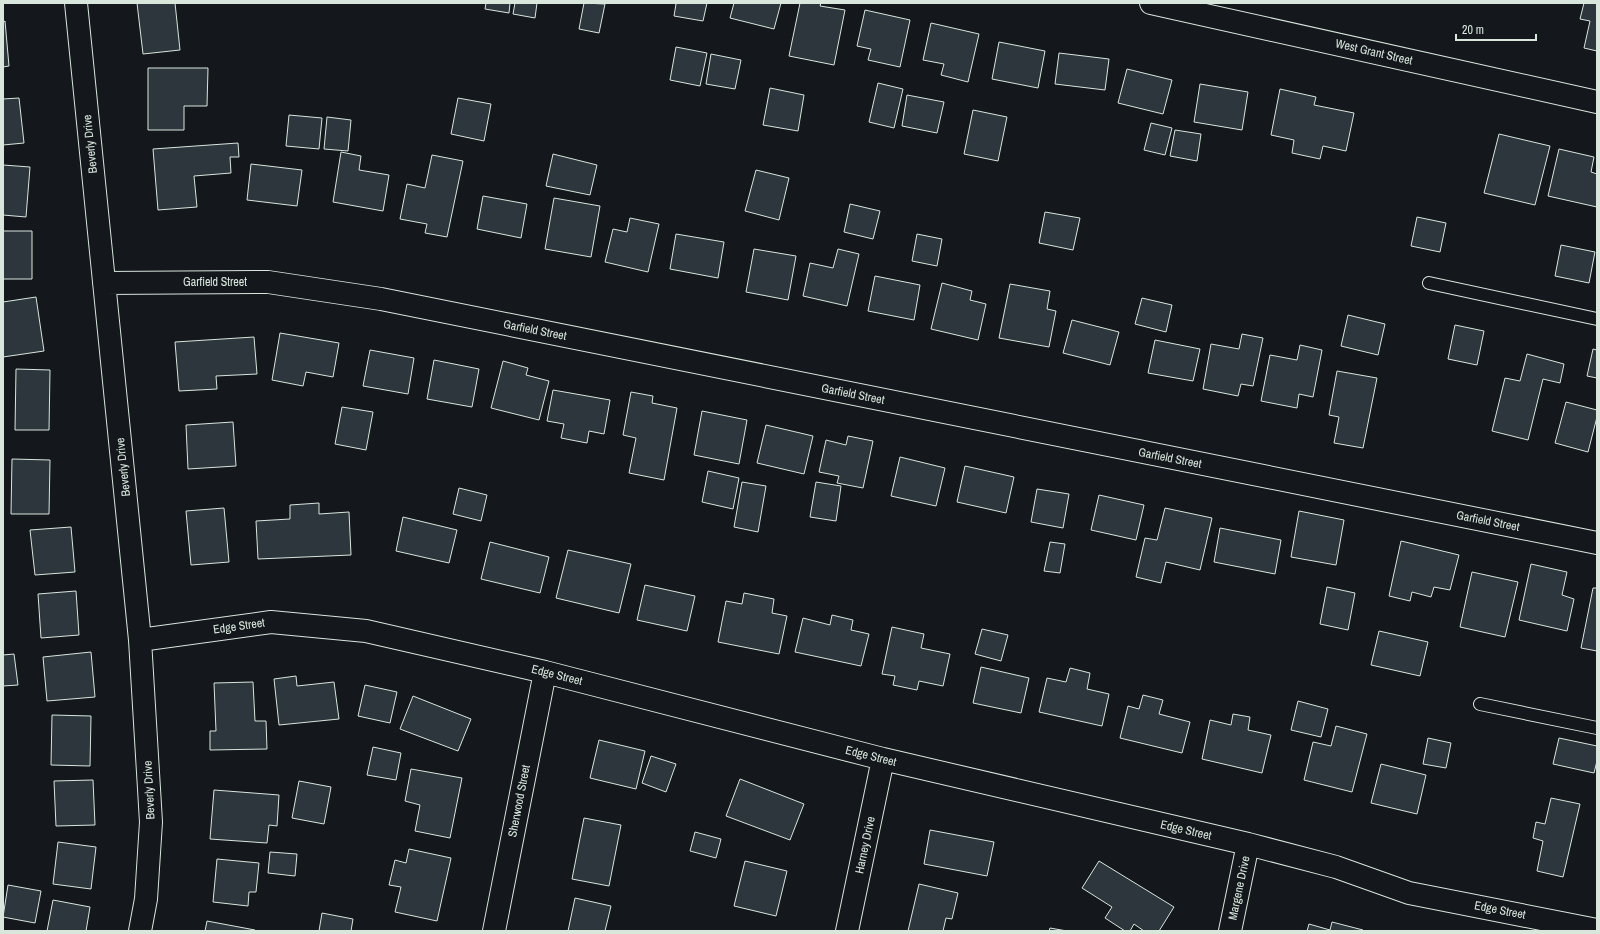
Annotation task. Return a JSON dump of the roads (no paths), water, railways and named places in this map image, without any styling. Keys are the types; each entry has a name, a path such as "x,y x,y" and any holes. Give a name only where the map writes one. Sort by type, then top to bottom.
{"street":[{"name":"Beverly Drive","path":"76,3 140,640 151,822 146,899 140,931"},
{"name":"West Grant Street","path":"1151,3 1597,102"},
{"name":"Garfield Street","path":"104,283 268,282 381,299 1597,543"},
{"name":"Edge Street","path":"140,640 271,622 366,631 544,672 883,759 1248,844 1336,867 1409,893 1593,930"},
{"name":"Sherwood Street","path":"494,931 544,672"},
{"name":"Harney Drive","path":"847,931 883,759"},
{"name":"Margene Drive","path":"1230,931 1248,844"}],"lane":[{"path":"1429,283 1597,319"},
{"path":"1480,704 1597,728"}]}
